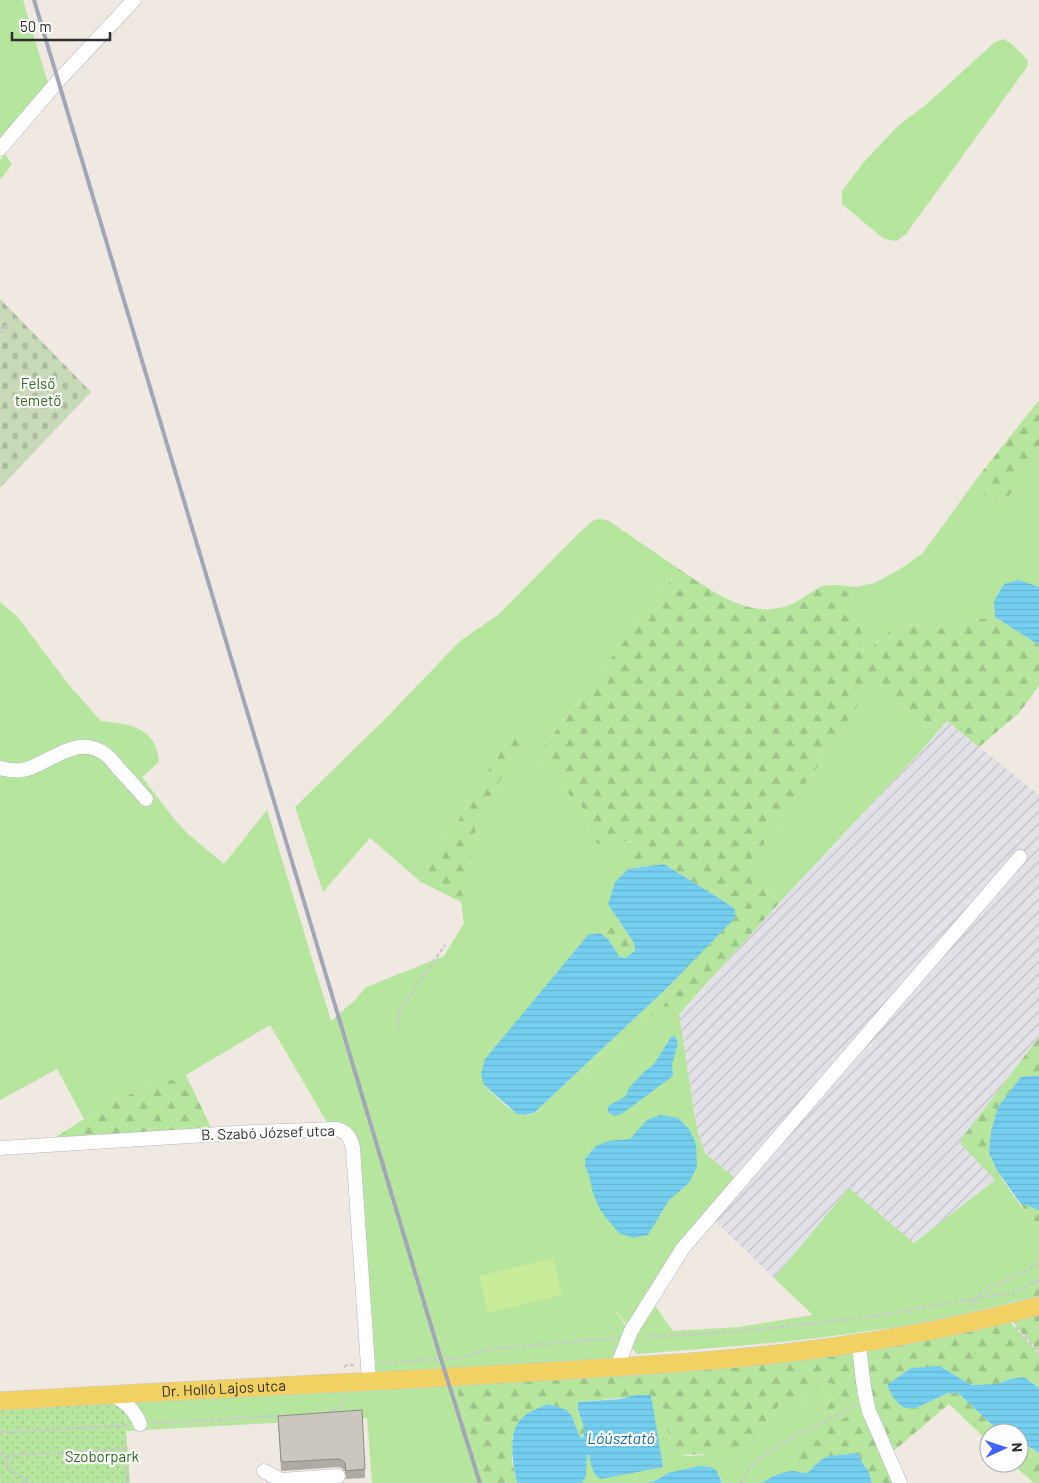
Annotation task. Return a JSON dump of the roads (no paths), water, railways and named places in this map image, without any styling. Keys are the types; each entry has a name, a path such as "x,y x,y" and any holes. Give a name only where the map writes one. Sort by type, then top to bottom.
{"main road":[{"name":"Dr. Holló Lajos utca","path":"0,1401 344,1382 368,1372 446,1377 731,1358 859,1343 957,1326 1039,1306"}],"street":[{"path":"0,148 58,81 134,0"},
{"path":"0,768 10,770 26,769 62,752 88,747 106,754 146,799"},
{"path":"617,1367 631,1331 683,1248 1020,857"},
{"name":"B. Szabó József utca","path":"0,1148 253,1132 336,1129 345,1132 353,1148 368,1372"},
{"path":"859,1343 866,1401 900,1483"},
{"path":"112,1394 131,1408 140,1424 137,1393"},
{"path":"264,1471 281,1480 338,1476"}],"water":[{"path":"1019,580 1039,587 1039,645 995,617 994,601 1004,584"},
{"path":"664,864 735,909 735,918 667,988 534,1113 517,1114 484,1085 481,1074 485,1059 588,935 600,933 608,939 619,956 625,958 635,951 634,943 608,904 615,882 628,869"},
{"path":"675,1036 678,1043 672,1064 673,1076 623,1113 615,1116 610,1114 608,1106 626,1096 629,1088 654,1064 671,1037"},
{"path":"1039,1076 1039,1210 1020,1203 997,1170 989,1153 991,1131 998,1107 1021,1077"},
{"path":"660,1115 678,1118 689,1129 696,1144 697,1167 689,1183 669,1200 648,1235 633,1238 619,1233 599,1208 585,1166 585,1159 596,1146 608,1141 630,1139 647,1120"},
{"path":"940,1366 971,1385 998,1384 1010,1379 1024,1377 1039,1388 1039,1453 1029,1447 1029,1423 990,1423 958,1393 948,1393 916,1408 904,1408 894,1399 887,1385 911,1368"},
{"name":"Lóúsztató","path":"636,1395 651,1395 663,1467 601,1479 594,1472 589,1455 587,1455 586,1476 582,1483 517,1483 512,1450 514,1432 524,1416 548,1404 567,1410 580,1437 583,1438 584,1429 578,1402 620,1399"},
{"path":"858,1453 868,1470 872,1483 761,1483 786,1472 807,1473 822,1459 829,1456"},
{"name":"Lóúsztató","path":"699,1466 710,1467 716,1470 722,1483 647,1483 655,1481 668,1473"}],"railway":[{"path":"34,0 441,1359 480,1483"}],"park label":[{"name":"Felső temető","path":"38,392"},
{"name":"Szoborpark","path":"102,1457"}]}
